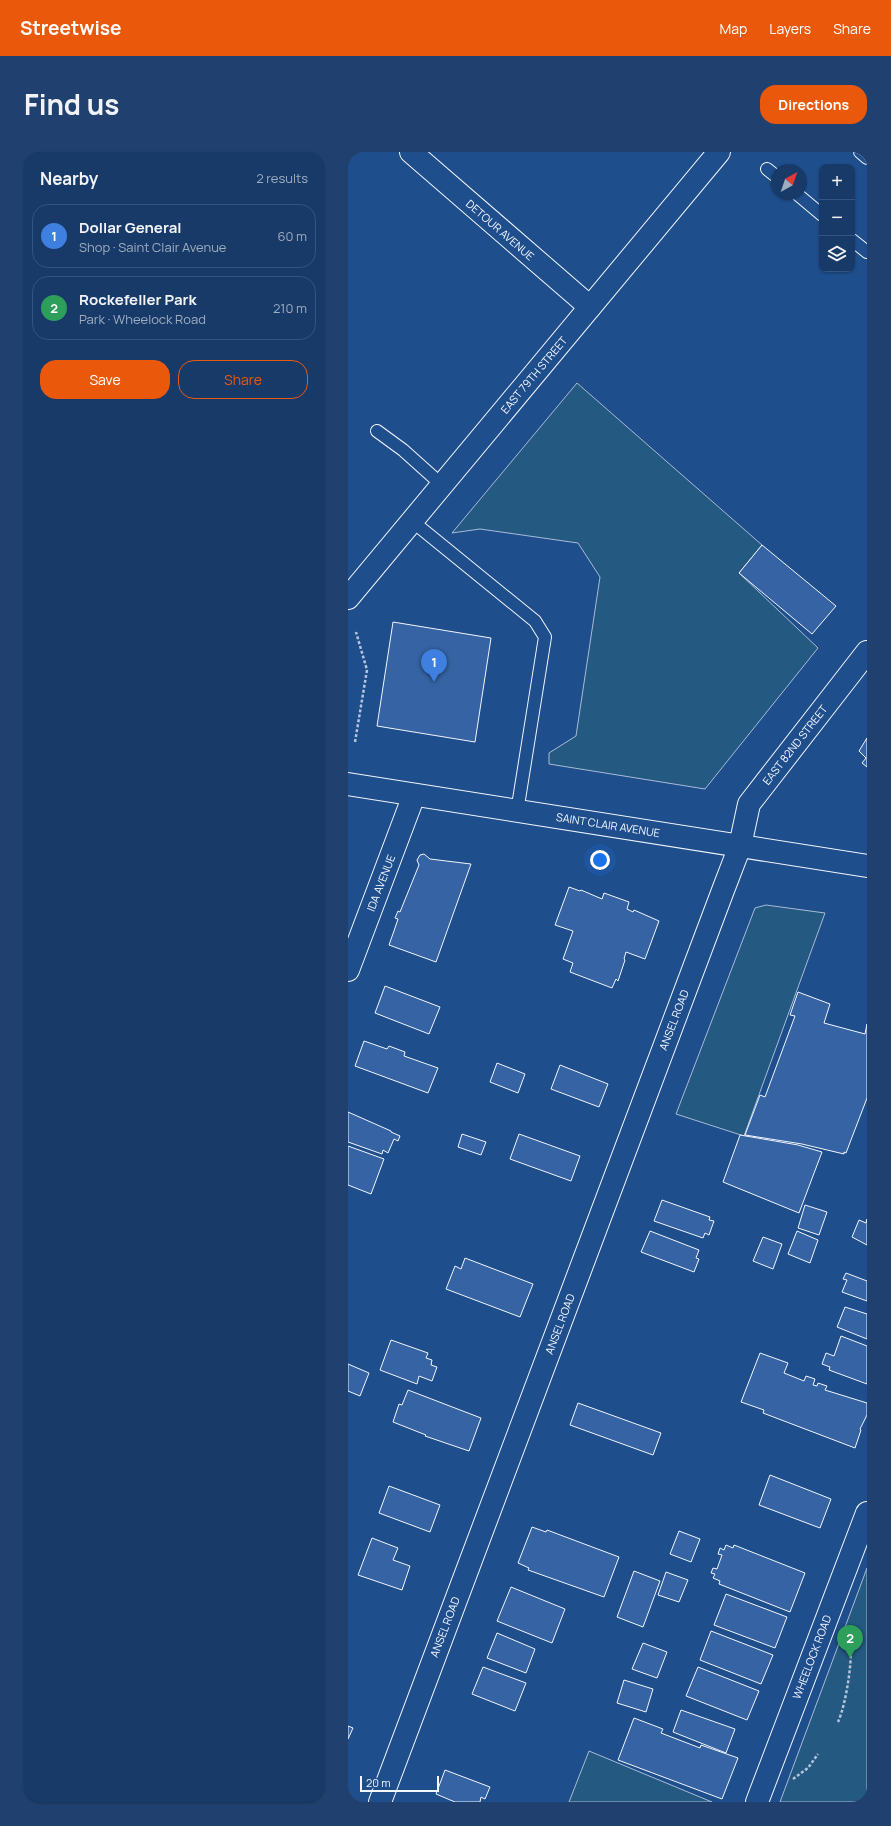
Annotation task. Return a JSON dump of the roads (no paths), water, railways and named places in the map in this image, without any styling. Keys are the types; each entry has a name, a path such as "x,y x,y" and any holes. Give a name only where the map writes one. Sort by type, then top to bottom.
{"street":[{"name":"DETOUR AVENUE","path":"411,152 590,307"},
{"name":"EAST 79TH STREET","path":"348,598 719,152"},
{"name":"EAST 82ND STREET","path":"740,846 750,804 867,652"},
{"name":"SAINT CLAIR AVENUE","path":"348,784 517,812 867,866"},
{"name":"IDA AVENUE","path":"348,970 414,795"},
{"name":"ANSEL ROAD","path":"380,1802 740,846"},
{"name":"WHEELOCK ROAD","path":"756,1802 867,1512"}],"lane":[{"path":"860,152 867,158"},
{"path":"767,168 771,172"},
{"path":"804,200 819,212"},
{"path":"855,242 867,252"},
{"path":"377,431 403,450 442,485"},
{"path":"412,521 536,621 546,637 517,812"}],"place":[{"name":"Dollar General","path":"434,682"},
{"name":"Rockefeller Park","path":"850,1658"}]}
